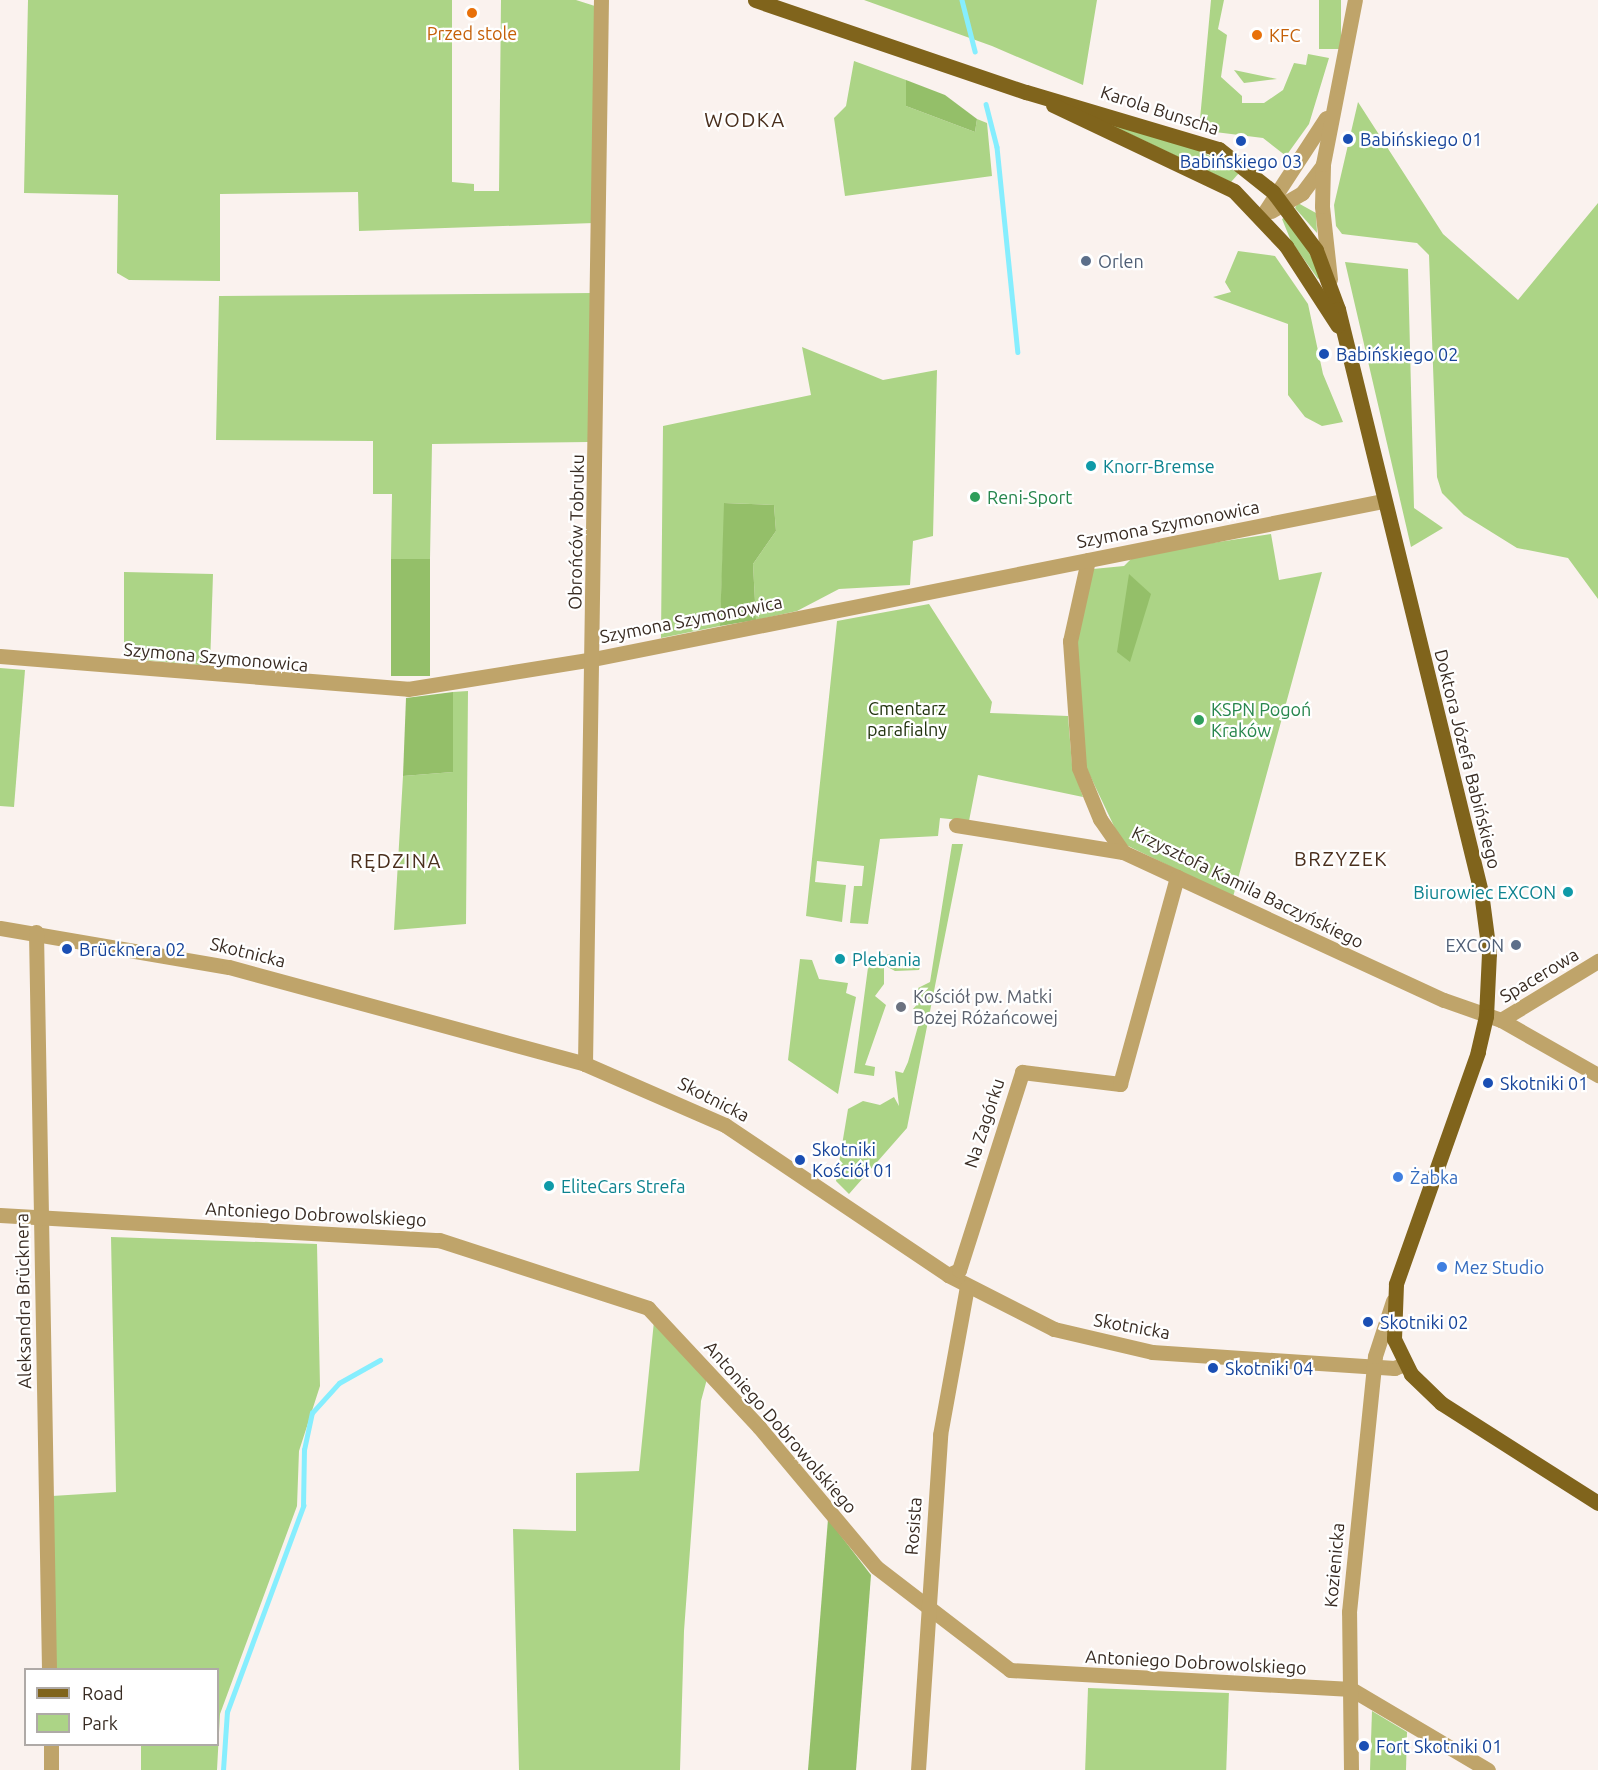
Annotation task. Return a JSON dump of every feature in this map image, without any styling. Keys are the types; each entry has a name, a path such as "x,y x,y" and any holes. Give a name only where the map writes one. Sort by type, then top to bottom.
{"main road":[{"name":"Karola Bunscha","path":"755,0 1026,92 1219,149 1278,198 1330,279"},
{"name":"Karola Bunscha","path":"1026,92 1212,177 1262,216"},
{"name":"Doktora Józefa Babińskiego","path":"1262,216 1339,329"},
{"name":"Doktora Józefa Babińskiego","path":"1330,279 1339,329 1482,899 1494,1018 1393,1300"},
{"path":"1393,1300 1402,1357 1440,1403 1598,1503"}],"street":[{"name":"Obrońców Tobruku","path":"585,1064 593,659 601,0"},
{"name":"Doktora Józefa Babińskiego","path":"1330,279 1322,206 1323,164 1332,104 1354,0"},
{"name":"Doktora Józefa Babińskiego","path":"1262,216 1278,198 1306,155 1332,104"},
{"name":"Doktora Józefa Babińskiego","path":"1278,198 1310,186 1323,164"},
{"name":"Szymona Szymonowica","path":"0,656 385,690 593,659 1383,501"},
{"name":"Krzysztofa Kamila Baczyńskiego","path":"1088,560 1070,641 1079,768 1100,819 1123,852 1494,1018 1598,1075"},
{"path":"956,825 1123,852"},
{"name":"Na Zagórku","path":"948,1275 959,1270 1022,1072 1120,1084 1177,877"},
{"name":"Skotnicka","path":"0,928 36,932 229,967 585,1064 725,1125 967,1287 1054,1329 1095,1342 1188,1355 1375,1360 1402,1357"},
{"name":"Aleksandra Brücknera","path":"36,932 50,1668"},
{"name":"Spacerowa","path":"1494,1018 1598,961"},
{"name":"Antoniego Dobrowolskiego","path":"0,1215 40,1220 439,1240 648,1308 759,1427 876,1567 927,1609 1010,1670 1351,1689 1488,1770"},
{"name":"Rosista","path":"918,1770 940,1435 967,1287"},
{"path":"1375,1360 1393,1300"},
{"name":"Kozienicka","path":"1351,1770 1349,1611 1375,1360"},
{"path":"51,1746 51,1770"}],"green space":[{"path":"28,0 452,0 452,182 474,184 474,191 499,191 501,0 576,0 598,7 594,223 359,231 358,192 220,194 220,281 129,280 117,273 118,195 24,193"},
{"path":"864,0 1097,0 1083,85 992,46"},
{"path":"1211,0 1224,0 1218,29 1227,35 1221,77 1242,96 1242,103 1264,103 1283,90 1294,63 1306,65 1308,54 1329,58 1309,124 1286,156 1263,138 1199,130"},
{"path":"1319,0 1341,0 1341,49 1319,49"},
{"path":"854,61 906,80 906,106 975,132 977,119 987,123 992,176 845,196 834,118 846,106"},
{"path":"1234,70 1277,79 1244,83"},
{"path":"906,80 945,95 977,119 975,132 906,106"},
{"path":"1358,102 1443,234 1518,300 1598,203 1598,599 1568,558 1517,548 1464,515 1442,493 1437,477 1429,255 1417,243 1342,234 1336,226 1334,205"},
{"path":"1107,123 1196,148 1239,173 1231,182"},
{"path":"1298,203 1316,213 1317,233 1295,208"},
{"path":"1287,216 1323,276 1318,279 1291,241 1282,219"},
{"path":"1238,251 1275,256 1308,304 1323,374 1343,422 1322,426 1305,417 1288,395 1288,324 1213,297 1231,292 1225,282"},
{"path":"1345,262 1408,269 1414,508 1443,528 1411,547"},
{"path":"593,293 589,442 432,444 430,559 391,559 392,494 373,494 373,441 216,440 219,296"},
{"path":"802,347 883,380 937,370 933,536 913,541 910,585 839,589 797,611 756,620 753,564 776,531 774,505 725,503 720,626 661,638 663,426 811,395"},
{"path":"724,503 774,505 776,531 753,564 756,620 720,626"},
{"name":"KSPN Pogoń Kraków","path":"1271,534 1279,580 1322,572 1233,897 1122,843 1085,765 1075,646 1093,569 1124,566 1133,557 1166,550"},
{"path":"391,559 430,559 430,676 391,676"},
{"path":"124,572 213,574 210,666 130,659 124,649"},
{"path":"1129,574 1151,594 1130,662 1117,652"},
{"name":"Cmentarz parafialny","path":"929,604 992,702 990,713 1068,716 1072,764 1083,797 978,775 969,821 940,818 938,836 880,839 868,924 850,923 854,886 862,886 864,866 817,861 815,882 846,885 842,922 806,916 837,621"},
{"path":"0,668 25,670 14,807 0,806"},
{"path":"468,691 466,924 394,930 403,776 453,772 453,692"},
{"path":"453,692 453,772 403,776 406,698"},
{"path":"952,844 963,844 907,1128 849,1194 836,1181 848,1109 863,1101 880,1105 894,1097 899,1106 895,1071 903,1073 922,1012 913,1009 922,999 916,989 930,982"},
{"path":"890,954 922,961 919,970 895,971 884,965 884,984 875,996 886,1005 865,1065 875,1067 874,1076 854,1073 869,960"},
{"path":"800,959 812,960 819,979 848,983 846,993 856,997 838,1094 788,1060"},
{"path":"111,1237 317,1244 320,1386 299,1451 297,1506 220,1714 219,1733 219,1668 55,1668 52,1496 116,1492"},
{"path":"654,1321 707,1379 701,1401 684,1631 680,1770 519,1770 513,1529 576,1531 576,1473 639,1471"},
{"path":"828,1519 871,1575 856,1770 808,1770"},
{"path":"1088,1688 1229,1693 1226,1770 1085,1770"},
{"path":"1372,1711 1407,1732 1406,1770 1370,1770"},
{"path":"141,1746 218,1746 217,1770 141,1770"}],"waterway":[{"path":"962,0 975,51"},
{"path":"986,104 997,147 1018,352"},
{"path":"223,1770 227,1712 303,1506 304,1450 312,1413 339,1383 380,1360"}],"place":[{"name":"Przed stole","path":"472,13"},
{"name":"KFC","path":"1257,35"},
{"name":"Babińskiego 01","path":"1348,139"},
{"name":"Babińskiego 03","path":"1241,141"},
{"name":"Orlen","path":"1086,261"},
{"name":"Babińskiego 02","path":"1324,354"},
{"name":"Knorr-Bremse","path":"1091,466"},
{"name":"Reni-Sport","path":"975,497"},
{"name":"KSPN Pogoń Kraków","path":"1199,720"},
{"name":"Biurowiec EXCON","path":"1568,892"},
{"name":"EXCON","path":"1516,945"},
{"name":"Brücknera 02","path":"67,949"},
{"name":"Plebania","path":"840,959"},
{"name":"Kościół pw. Matki Bożej Różańcowej","path":"901,1007"},
{"name":"Skotniki 01","path":"1488,1083"},
{"name":"Skotniki Kościół 01","path":"800,1160"},
{"name":"Żabka","path":"1398,1177"},
{"name":"EliteCars Strefa","path":"549,1186"},
{"name":"Mez Studio","path":"1442,1267"},
{"name":"Skotniki 02","path":"1368,1322"},
{"name":"Skotniki 04","path":"1213,1368"},
{"name":"Fort Skotniki 01","path":"1364,1746"}],"district":[{"name":"WODKA","path":"745,119"},
{"name":"BRZYZEK","path":"1341,858"},
{"name":"RĘDZINA","path":"396,860"}]}
